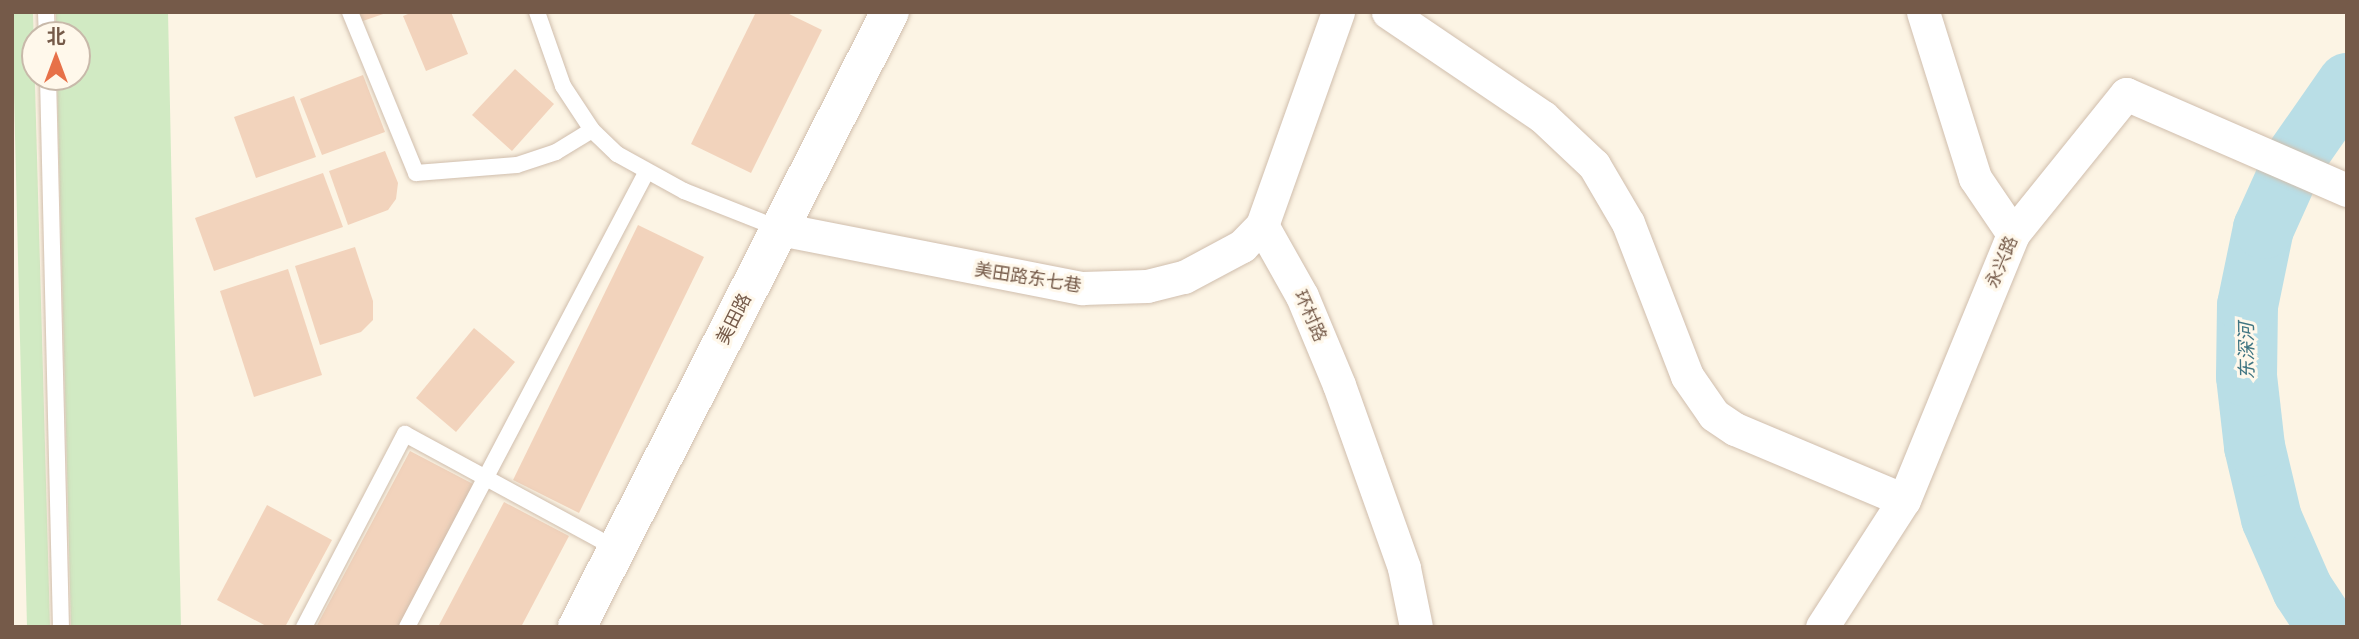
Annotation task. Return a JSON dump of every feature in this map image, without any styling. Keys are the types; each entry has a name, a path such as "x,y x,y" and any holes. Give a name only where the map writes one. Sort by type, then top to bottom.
{"street":[{"name":"美田路","path":"578,627 890,12"},
{"path":"1262,225 1338,12"},
{"path":"1388,12 1543,117 1594,165 1628,223 1687,376 1714,415 1735,429 1904,500"},
{"path":"1923,12 1967,156 1992,206 2013,234"},
{"name":"永兴路","path":"1822,627 1904,500 2013,234 2126,94 2347,190"},
{"name":"美田路东七巷","path":"780,229 1082,288 1147,286 1184,277 1242,246 1262,225"},
{"name":"环村路","path":"1262,225 1302,296 1339,386 1404,568 1416,627"}],"lane":[{"path":"350,12 416,173 517,165 556,152 592,130"},
{"path":"537,12 563,86 592,130 646,173 780,229"},
{"path":"48,91 61,627"},
{"path":"407,627 646,173"},
{"path":"304,627 405,434 617,549"}],"green space":[{"path":"12,12 33,12 33,21 21,21 21,91 35,91 50,627 27,627"},
{"path":"56,12 168,12 181,627 71,627 57,91 91,91 91,21 56,21"}],"building":[{"path":"356,12 386,12 386,13 360,22"},
{"path":"413,12 451,12 468,54 426,71 403,16"},
{"path":"756,12 785,12 822,30 751,173 691,144"},
{"path":"515,69 554,104 512,151 472,115"},
{"path":"363,75 385,132 322,155 300,99"},
{"path":"294,96 316,157 256,178 234,117"},
{"path":"385,151 398,183 396,199 388,210 348,225 329,171"},
{"path":"323,173 343,227 214,271 195,218"},
{"path":"638,225 704,257 579,513 513,480"},
{"path":"355,247 373,301 373,320 361,332 320,345 295,266"},
{"path":"288,269 322,375 254,397 220,291"},
{"path":"474,328 515,362 456,432 416,398"},
{"path":"410,451 475,485 400,627 316,627"},
{"path":"504,502 569,536 521,627 438,627"},
{"path":"267,505 332,540 285,627 268,627 217,600"}],"waterway":[{"name":"东深河","path":"2327,627 2302,589 2271,518 2254,446 2246,376 2247,305 2263,228 2294,159 2347,83"}]}
